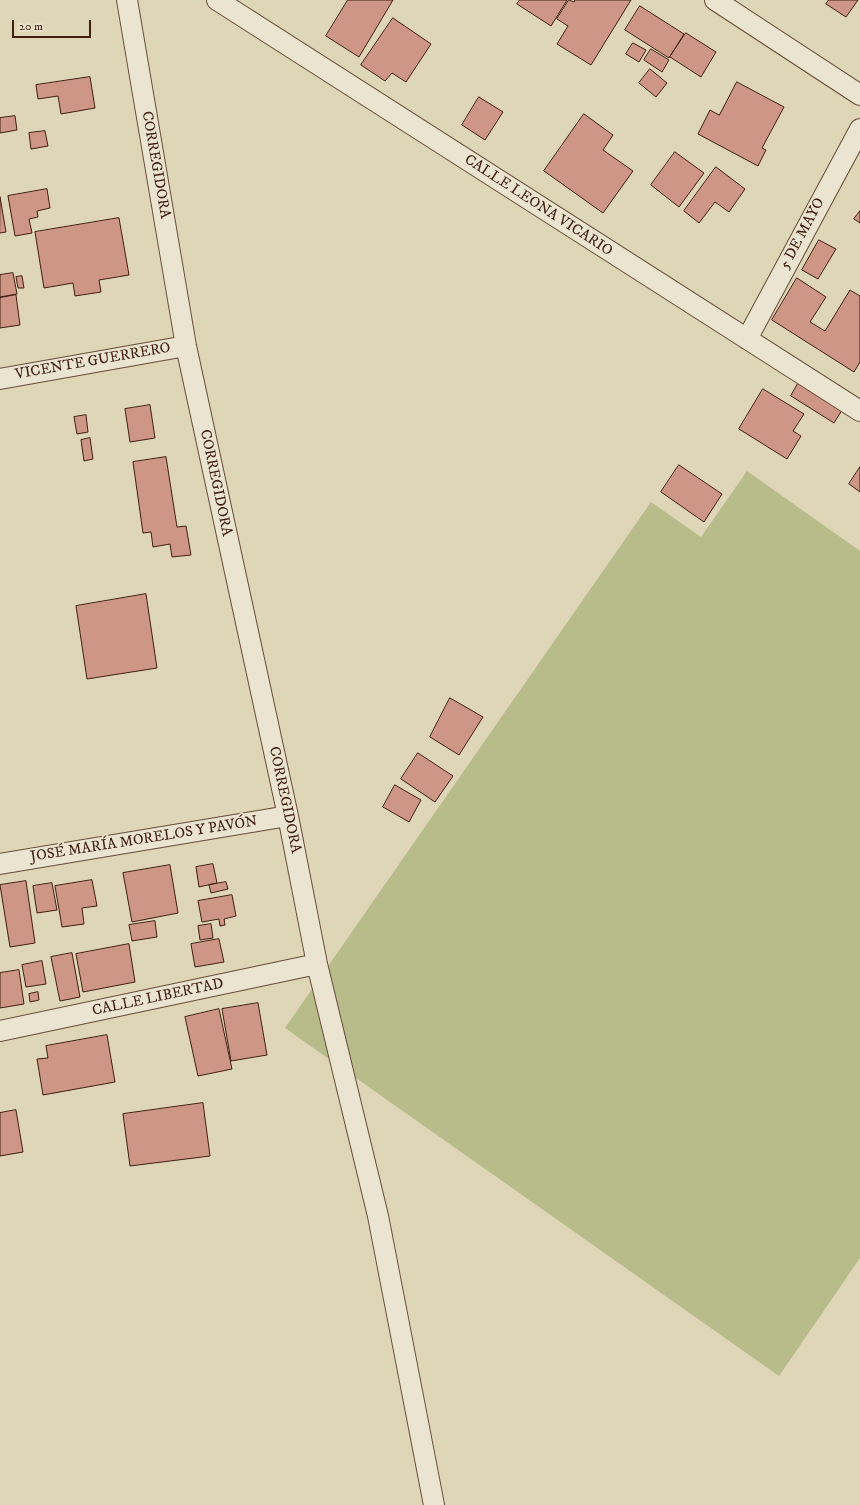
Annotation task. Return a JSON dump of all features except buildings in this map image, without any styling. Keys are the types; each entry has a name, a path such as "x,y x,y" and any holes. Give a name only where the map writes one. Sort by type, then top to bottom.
{"street":[{"name":"CORREGIDORA","path":"127,0 186,346 288,816 317,964 378,1216 434,1505"},
{"name":"CALLE LEONA VICARIO","path":"217,0 860,411"},
{"path":"715,0 860,95"},
{"name":"5 DE MAYO","path":"747,339 860,129"},
{"name":"VICENTE GUERRERO","path":"0,379 186,346"},
{"name":"JOSÉ MARÍA MORELOS Y PAVÓN","path":"0,864 288,816"},
{"name":"CALLE LIBERTAD","path":"0,1031 317,964"}],"green space":[{"path":"747,471 860,551 860,1258 779,1376 285,1028 651,502 701,537"}]}
